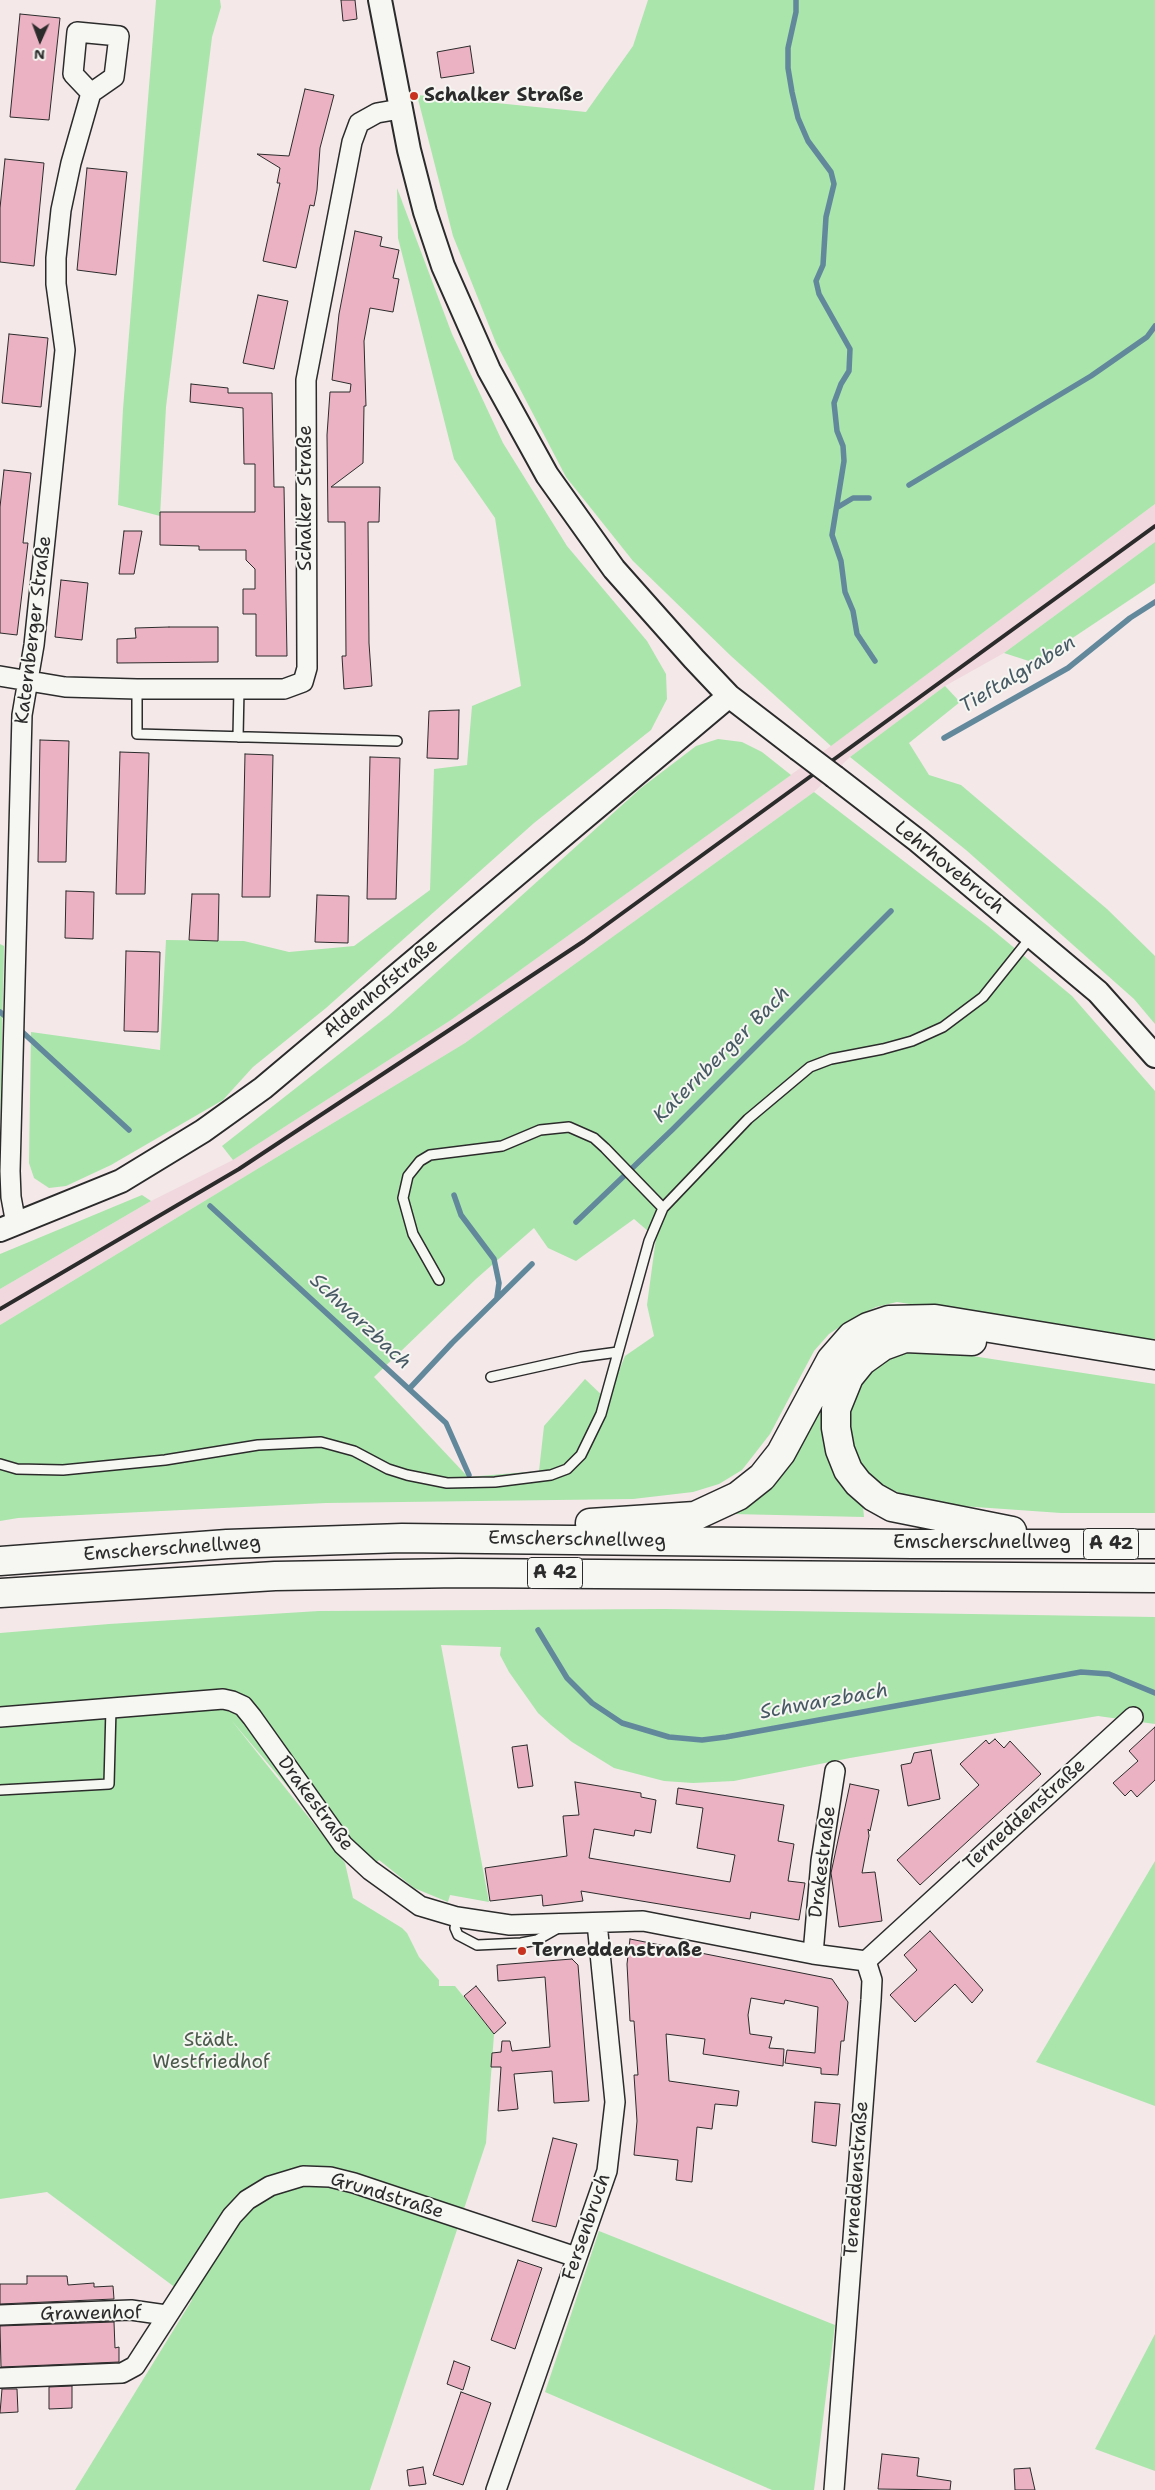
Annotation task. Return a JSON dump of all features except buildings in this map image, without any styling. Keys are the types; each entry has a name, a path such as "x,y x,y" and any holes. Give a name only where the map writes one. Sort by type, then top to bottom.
{"highway":[{"path":"402,1538 466,1525 603,1523 695,1516 738,1496 762,1477 781,1453 831,1360 852,1336 868,1327 888,1320 935,1319 1155,1356"},
{"path":"1067,1544 892,1507 874,1498 858,1483 848,1470 840,1450 836,1408 849,1377 862,1361 884,1346 905,1338 977,1342 1155,1374"},
{"name":"Emscherschnellweg","path":"0,1561 227,1544 402,1538 1155,1544"},
{"name":"Emscherschnellweg","path":"0,1593 275,1576 430,1574 1155,1578"}],"street":[{"path":"380,0 400,109 425,212 443,266 489,370 547,475 614,569 729,696"},
{"name":"Katernberger Straße","path":"8,1227 11,1197 5,1171 15,1046 22,715 34,645 65,350 56,278 61,210 64,188 91,94"},
{"name":"Schalker Straße","path":"0,676 65,687 137,689 284,689 303,682 308,668 306,380 352,142 359,123 377,113 400,109"},
{"name":"Lehrhovebruch","path":"729,696 835,777 1032,935 1098,992 1155,1056"},
{"name":"Aldenhofstraße","path":"8,1227 122,1181 203,1131 263,1088 729,696"},
{"name":"Drakestraße","path":"0,1717 223,1699 243,1706 343,1845 370,1870 420,1906 457,1917 510,1925 643,1921 813,1954 866,1960"},
{"name":"Terneddenstraße","path":"834,2490 871,2000 872,1980 866,1960 1133,1717"},
{"name":"Drakestraße","path":"813,1954 822,1860 835,1771"},
{"name":"Fersenbruch","path":"496,2490 576,2257 608,2171 615,2102 597,1923"},
{"name":"Grundstraße","path":"166,2315 232,2216 247,2200 270,2186 303,2176 330,2177 354,2182 576,2257"},
{"name":"Grawenhof","path":"0,2316 131,2310 166,2315 135,2366 122,2373 0,2378"}],"lane":[{"path":"137,689 136,734 397,741"},
{"path":"238,737 239,689"},
{"path":"0,1464 18,1468 64,1470 165,1460 258,1445 321,1442 347,1448 407,1476 447,1482 495,1482 551,1474 567,1469 581,1455 601,1414 649,1241 663,1208 748,1119 810,1067 831,1059 883,1049 912,1040 943,1027 983,997 1032,935"},
{"path":"439,1280 413,1234 404,1198 408,1176 420,1161 430,1155 502,1146 540,1130 560,1127 579,1130 605,1148 663,1208"},
{"path":"491,1377 581,1357 618,1352"},
{"path":"0,1790 109,1784 111,1708"}],"shaded area":[{"path":"1155,504 1155,542 1004,653 945,686 850,757 814,792 465,1043 0,1325 0,1289 151,1201 233,1160 451,1020 828,748"}],"green space":[{"path":"156,0 220,0 221,7 212,37 166,407 160,516 118,505 123,409"},
{"path":"648,0 1155,0 1155,504 831,746 731,656 633,561 566,477 496,343 453,236 417,95 586,112 633,46"},
{"path":"397,188 452,334 503,443 567,546 647,641 666,674 667,699 651,730 534,823 326,1008 253,1067 223,1100 111,1165 66,1186 49,1188 34,1178 29,1163 31,1032 160,1050 166,940 244,941 289,952 354,946 430,890 434,769 467,765 472,706 521,686 495,518 454,459 398,238"},
{"path":"1155,542 1155,583 1035,663 1004,653"},
{"path":"945,686 960,702 909,743 929,775 961,785 1107,909 1155,956 1155,1024 1134,999 966,850 850,757"},
{"path":"718,739 742,742 762,752 791,775 451,1020 233,1160 222,1146 389,1015 641,788 696,746"},
{"path":"814,792 988,926 1072,996 1155,1091 1155,1343 897,1302 876,1307 850,1320 829,1334 814,1351 770,1434 742,1470 719,1484 693,1492 633,1499 326,1503 18,1518 0,1521 0,1325 465,1043","holes":["634,1219 656,1238 647,1305 654,1336 625,1356 607,1400 585,1379 544,1426 539,1471 468,1477 374,1377 476,1279 534,1228 548,1248 576,1261"]},
{"path":"0,944 4,946 0,1130"},
{"path":"142,1195 151,1201 0,1289 0,1254"},
{"path":"920,1348 1155,1384 1155,1513 1061,1513 947,1505 907,1496 883,1486 865,1471 853,1453 848,1431 848,1407 870,1367 894,1353"},
{"path":"823,1395 827,1397 824,1408 822,1436 831,1466 846,1491 863,1507 864,1517 732,1514 752,1503 774,1486 791,1463"},
{"name":"Städt. Westfriedhof","path":"665,1609 1155,1617 1155,1724 1098,1716 850,1758 734,1781 693,1783 664,1781 614,1768 572,1742 551,1725 538,1713 509,1672 500,1655 501,1647 441,1645 489,1902 450,1895 448,1902 414,1888 379,1860 363,1876 232,1721 345,1863 353,1898 402,1928 407,1933 419,1957 439,1980 439,1986 455,1986 494,2034 486,2143 370,2490 75,2490 192,2300 47,2192 0,2199 0,1633 319,1611"},
{"path":"1155,1861 1155,2106 1036,2062"},
{"path":"599,2231 835,2325 814,2490 772,2490 545,2392"},
{"path":"1155,2334 1155,2471 1095,2449"}],"waterway":[{"name":"Katernberger Bach","path":"796,0 796,12 788,48 788,68 792,92 798,118 808,141 831,172 834,184 826,217 823,265 816,281 819,294 850,349 849,371 841,384 834,403 837,431 843,446 844,461 832,535 841,561 845,592 853,611 857,634 875,661"},
{"path":"909,485 1091,376 1147,337 1155,326"},
{"path":"838,507 853,498 869,498"},
{"name":"Tieftalgraben","path":"944,738 1068,668 1130,618 1155,602"},
{"name":"Katernberger Bach","path":"576,1222 673,1129 891,911"},
{"name":"Schwarzbach","path":"0,1012 10,1020"},
{"name":"Schwarzbach","path":"18,1028 129,1130"},
{"path":"454,1195 461,1215 494,1259 499,1283 497,1297"},
{"name":"Schwarzbach","path":"210,1206 446,1423 469,1475"},
{"name":"Katernberger Bach","path":"409,1389 452,1343 532,1264"},
{"name":"Schwarzbach","path":"538,1630 567,1678 592,1703 622,1723 669,1737 702,1740 726,1737 1081,1672 1109,1674 1155,1693"}],"railway":[{"path":"0,1309 239,1169 584,941 1155,526"}],"place":[{"name":"Schalker Straße","path":"414,96"},
{"name":"Terneddenstraße","path":"522,1951"}]}
